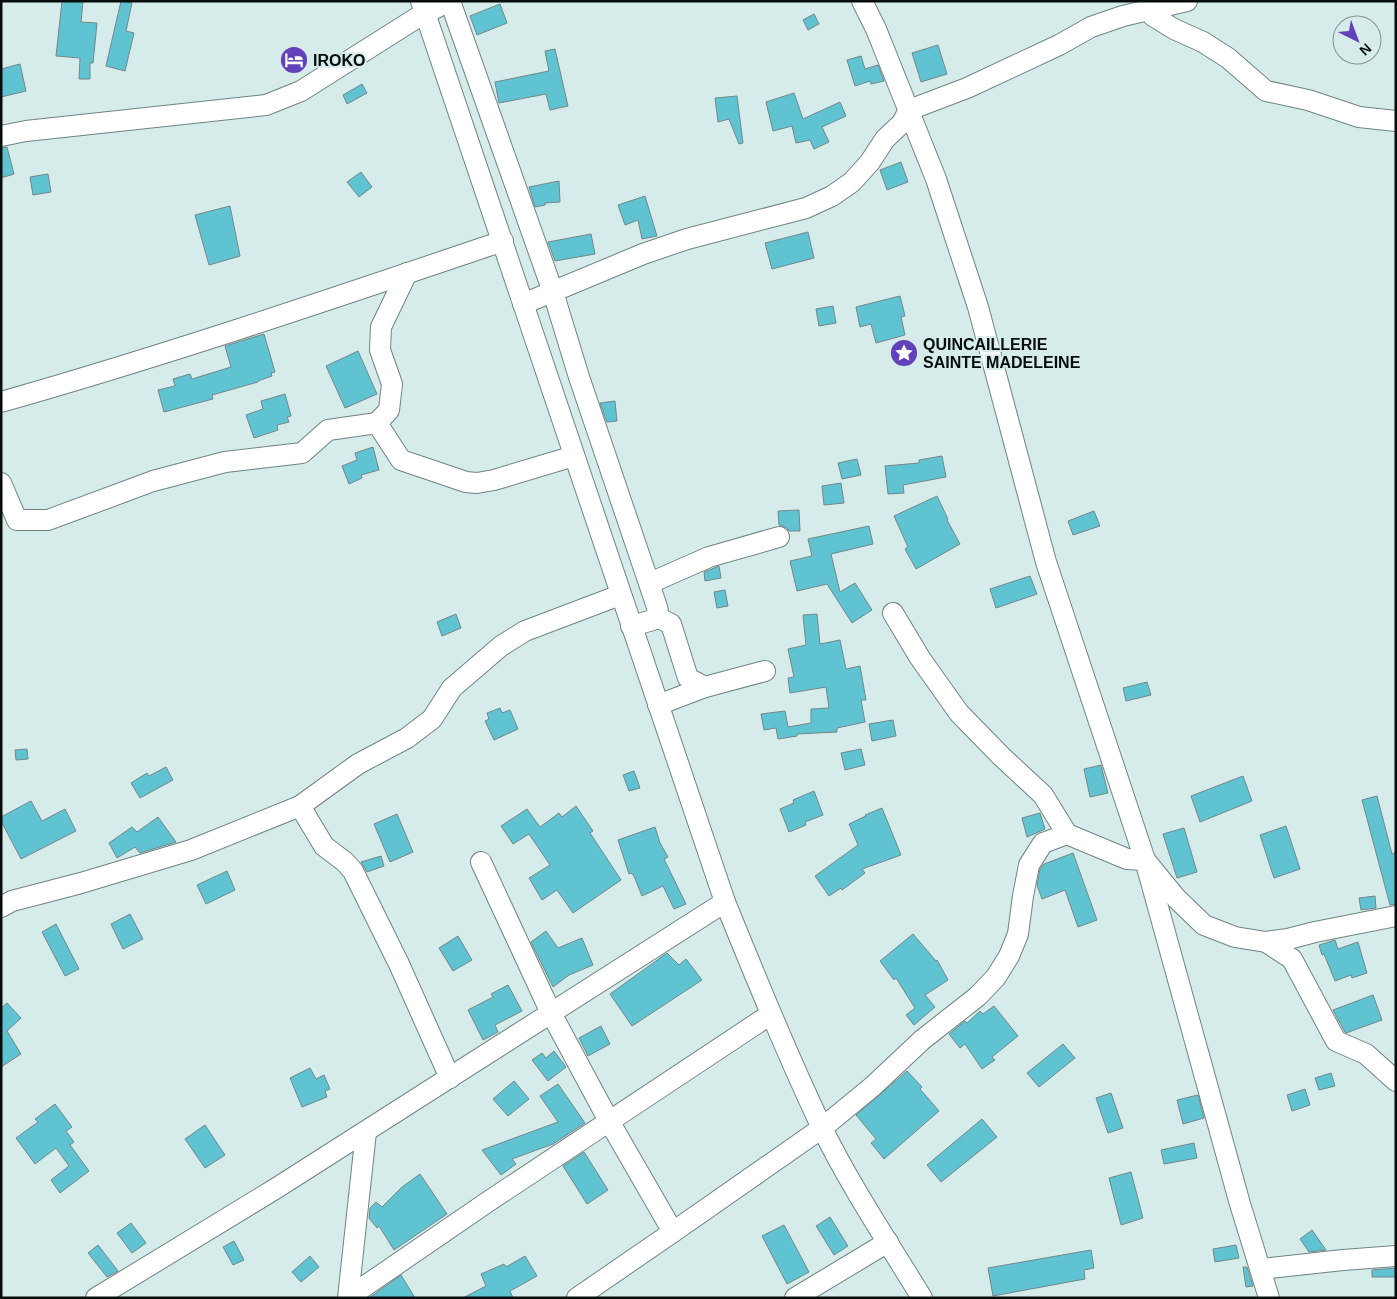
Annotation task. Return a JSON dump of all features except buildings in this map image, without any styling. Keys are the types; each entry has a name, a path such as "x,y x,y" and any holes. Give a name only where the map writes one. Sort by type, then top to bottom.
{"street":[{"path":"862,1 876,29 936,179 978,307 1046,562 1145,860 1240,1204 1269,1298"},
{"path":"523,304 643,254 687,239 806,208 832,196 852,182 870,162 885,139 902,123 909,110 967,88 1059,45 1091,27 1123,16 1187,1"},
{"path":"1,136 26,130 266,105 301,92 424,7 450,2 553,292 582,386 650,583 658,612 657,616 654,620 631,626"},
{"path":"424,7 620,595 725,902 771,1014 822,1128 840,1163 922,1298"},
{"path":"1149,10 1153,16 1174,29 1203,42 1228,58 1266,91 1308,100 1359,117 1396,121"},
{"path":"1,402 98,374 503,241"},
{"path":"1,483 17,520 48,520 153,482 225,462 302,453 328,430 377,422 389,410 392,384 380,350 380,327 407,274"},
{"path":"377,422 401,460 466,482 477,483 504,477 574,456"},
{"path":"650,583 709,557 779,537"},
{"path":"1,907 12,901 81,883 191,850 300,806 358,764 406,738 432,719 452,688 501,646 524,631 620,595"},
{"path":"893,613 920,658 960,713 1002,757 1043,794 1067,834 1127,858 1145,860 1176,898 1204,925 1235,937 1266,942 1354,926 1396,916"},
{"path":"657,616 671,624 688,678 706,687"},
{"path":"658,705 706,687 765,671"},
{"path":"300,806 324,846 345,862 353,871 399,964 450,1078"},
{"path":"577,1298 822,1128 872,1087 922,1040 978,996 996,977 1009,956 1018,934 1029,865 1043,843 1067,834"},
{"path":"482,862 551,1013 609,1121 673,1232"},
{"path":"96,1298 366,1132 725,902"},
{"path":"1266,942 1292,960 1336,1041 1366,1054 1396,1082"},
{"path":"349,1297 488,1201 771,1014"},
{"path":"349,1297 366,1132"},
{"path":"795,1298 888,1242"},
{"path":"1261,1269 1396,1256"}],"place":[{"name":"IROKO","path":"294,60"},
{"name":"QUINCAILLERIE SAINTE MADELEINE","path":"904,353"}]}
